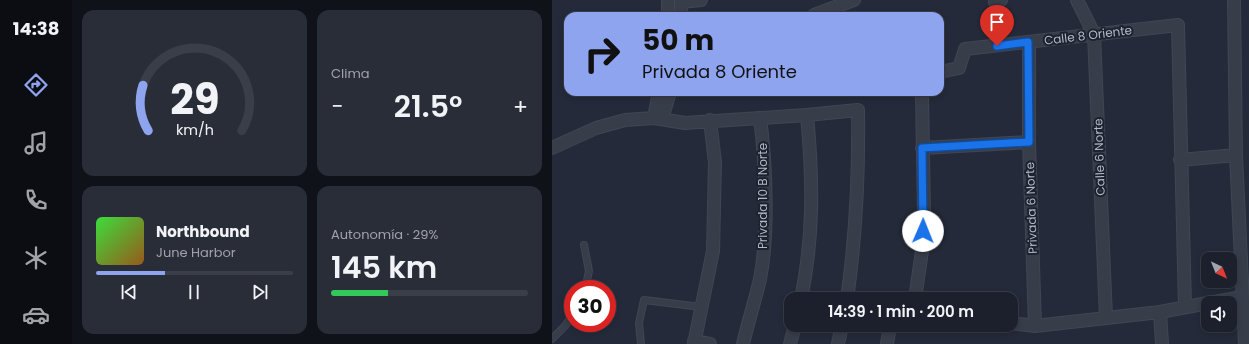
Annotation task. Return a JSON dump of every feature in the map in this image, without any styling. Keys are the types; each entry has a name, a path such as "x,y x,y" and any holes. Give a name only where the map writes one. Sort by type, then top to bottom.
{"street":[{"path":"668,0 668,12"},
{"path":"681,12 681,1 701,0"},
{"path":"822,12 854,0"},
{"name":"Calle 6 Norte","path":"1077,0 1094,34 1106,318"},
{"path":"1234,0 1236,155 1243,195 1242,297 1245,344"},
{"name":"Calle 8 Oriente","path":"944,71 959,68 965,49 1178,25 1180,160"},
{"name":"Privada 6 Norte","path":"1028,42 1029,142 1035,326"},
{"path":"658,119 659,96"},
{"path":"658,119 668,96"},
{"path":"916,292 923,244 922,96"},
{"path":"552,147 596,128 625,120 658,119 685,122 807,115 858,110 859,181 855,247 848,292"},
{"path":"802,292 812,210 812,173 807,115"},
{"name":"Privada 10 B Norte","path":"743,344 760,278 765,231 764,150 760,118"},
{"path":"710,120 715,163 713,251 694,343 710,344"},
{"path":"922,148 1029,142"},
{"path":"1185,307 1180,160 1236,155"},
{"path":"1237,298 1242,297"},
{"path":"1018,324 1035,326 1160,312 1201,304"},
{"path":"1160,312 1162,344"},
{"path":"790,344 793,332"},
{"path":"838,344 841,332"},
{"path":"887,344 889,332"}],"lane":[{"path":"584,245 589,271 587,280"},
{"path":"641,344 639,323 644,300 701,307"},
{"path":"552,338 564,327"}],"route":[{"path":"923,231 922,148 1029,142 1028,42 997,46"}]}
